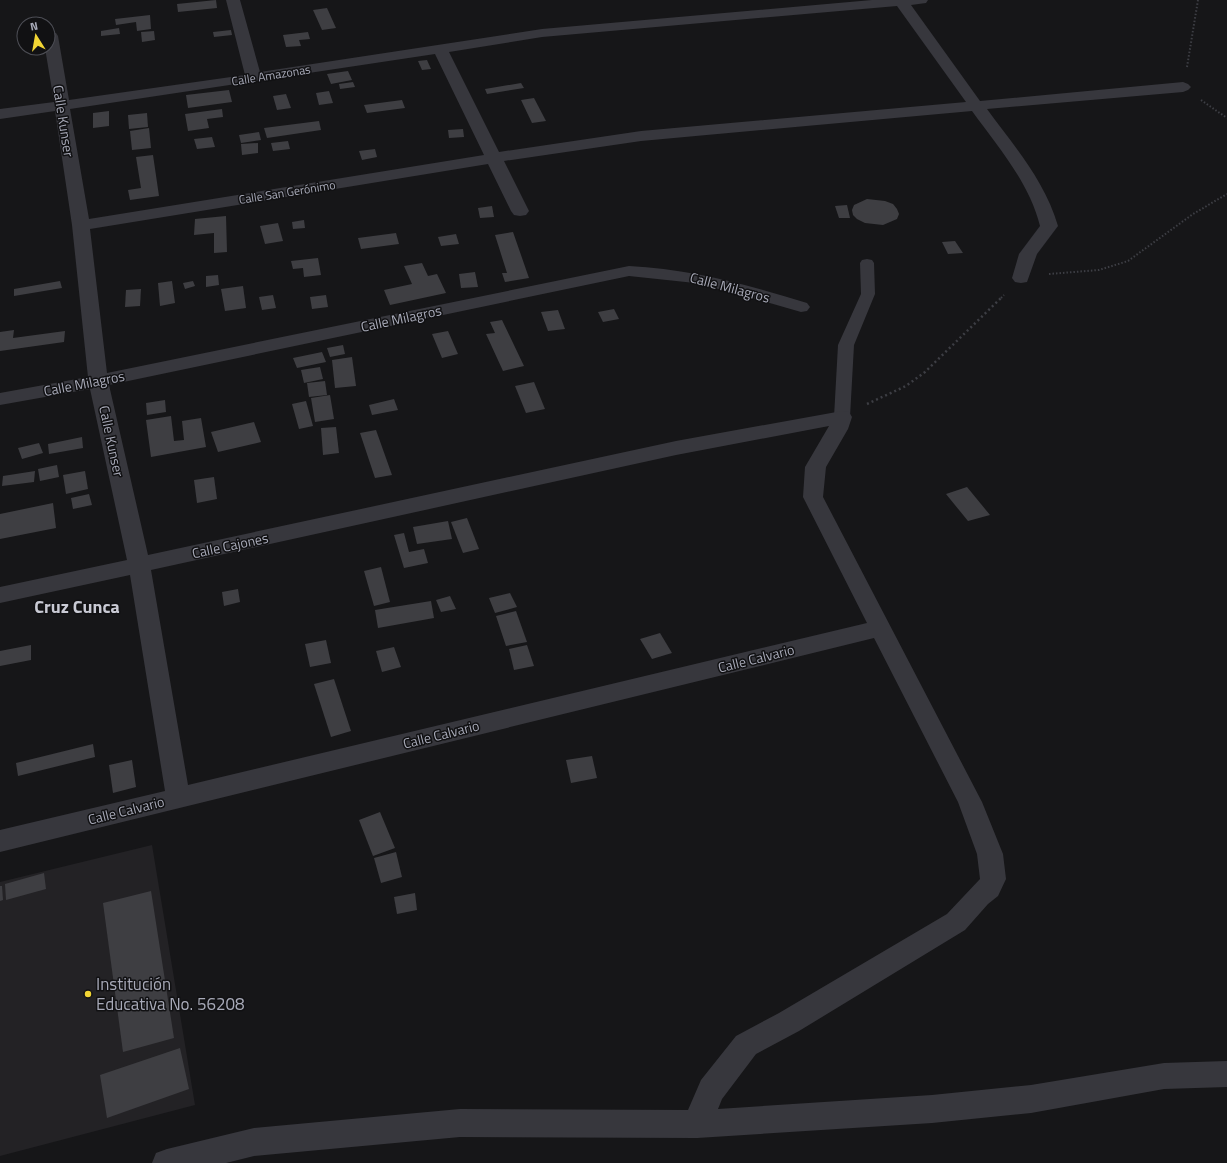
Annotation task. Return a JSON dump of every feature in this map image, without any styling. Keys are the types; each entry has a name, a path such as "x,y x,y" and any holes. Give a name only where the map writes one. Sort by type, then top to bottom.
{"street":[{"path":"233,0 254,78"},
{"name":"Calle Amazonas","path":"0,114 254,78 542,33 921,0"},
{"path":"901,1 1034,186 1046,211 1049,226 1028,254 1021,278"},
{"path":"440,49 520,211"},
{"name":"Calle Kunser","path":"54,56 81,225 98,381 139,565 178,797"},
{"name":"Calle San Gerónimo","path":"81,225 494,158 641,136 1183,87"},
{"name":"Calle Milagros","path":"0,399 98,381 629,271 676,273 801,307"},
{"path":"697,1124 711,1090 746,1045 789,1022 956,922 979,896 989,888 993,878 990,854 970,802 882,628 813,497 813,480 817,464 839,427 842,416"},
{"name":"Calle Cajones","path":"0,595 676,448 842,416"},
{"name":"Calle Calvario","path":"0,841 882,628"},
{"path":"167,1163 254,1142 460,1123 697,1124 932,1109 1031,1099 1164,1076 1227,1074"}],"lane":[{"path":"842,416 846,345 868,294 867,263"}],"path":[{"path":"1198,0 1183,87 1227,118"},
{"path":"842,416 906,386 924,372 1004,295 1012,283 1021,278 1101,271 1118,266 1128,261 1193,214 1227,194"}],"shaded area":[{"name":"Institución Educativa No. 56208","path":"152,845 195,1105 0,1156 0,882"}],"building":[{"path":"216,0 217,8 178,12 177,4"},
{"path":"327,8 336,28 322,30 313,10"},
{"path":"150,15 151,29 137,31 136,22 116,25 115,19"},
{"path":"119,28 120,34 101,36 101,31"},
{"path":"231,30 232,35 214,37 213,32"},
{"path":"154,31 155,40 142,42 141,32"},
{"path":"308,32 310,39 299,40 301,46 286,47 283,35"},
{"path":"427,60 431,69 422,70 418,61"},
{"path":"348,71 352,80 331,84 327,74"},
{"path":"353,82 355,87 340,89 339,84"},
{"path":"521,83 524,88 487,94 485,89"},
{"path":"229,90 232,102 188,108 186,95"},
{"path":"329,91 333,103 319,105 316,93"},
{"path":"286,94 291,108 277,110 273,96"},
{"path":"534,98 546,121 532,123 521,100"},
{"path":"402,100 405,108 367,113 364,105"},
{"path":"222,109 223,117 207,119 209,128 188,131 185,114"},
{"path":"109,111 109,126 93,128 93,113"},
{"path":"147,113 148,127 129,129 128,115"},
{"path":"319,121 321,130 267,138 264,128"},
{"path":"149,128 151,148 132,150 130,131"},
{"path":"463,129 464,137 449,138 448,130"},
{"path":"259,132 261,140 241,143 239,135"},
{"path":"212,137 215,147 197,149 194,139"},
{"path":"288,141 290,149 273,151 271,143"},
{"path":"258,143 258,153 242,155 241,144"},
{"path":"375,149 377,157 362,160 359,151"},
{"path":"153,155 159,196 130,200 128,190 141,188 136,157"},
{"path":"867,199 885,201 893,204 899,214 897,219 883,225 865,223 857,219 853,215 852,210 854,205"},
{"path":"847,205 850,218 839,218 835,206"},
{"path":"492,206 494,217 480,218 478,208"},
{"path":"226,216 227,252 214,253 214,233 194,235 195,219"},
{"path":"304,220 305,228 293,229 292,222"},
{"path":"278,223 283,241 265,244 260,226"},
{"path":"513,232 529,278 505,282 502,273 507,273 495,235"},
{"path":"396,233 399,244 361,249 358,238"},
{"path":"456,234 459,244 441,246 438,237"},
{"path":"955,241 963,253 948,254 942,242"},
{"path":"318,258 321,275 304,277 303,268 293,269 291,261"},
{"path":"422,263 428,276 437,274 446,293 390,305 384,290 412,284 404,266"},
{"path":"475,272 478,287 461,288 459,274"},
{"path":"218,275 219,285 206,287 206,276"},
{"path":"60,281 62,288 14,296 14,289"},
{"path":"172,281 175,303 160,306 158,283"},
{"path":"193,281 195,286 185,289 183,283"},
{"path":"243,286 246,308 225,311 221,289"},
{"path":"141,289 140,306 125,307 126,290"},
{"path":"273,295 276,308 262,310 259,297"},
{"path":"326,295 328,307 312,309 310,297"},
{"path":"614,309 619,319 603,322 598,312"},
{"path":"558,310 565,329 548,331 541,312"},
{"path":"502,320 524,366 503,371 486,334 495,333 490,322"},
{"path":"14,330 13,338 65,331 64,342 0,351 0,332"},
{"path":"448,331 458,354 442,358 432,334"},
{"path":"343,345 345,354 330,357 327,348"},
{"path":"322,352 326,362 297,368 293,358"},
{"path":"352,357 356,386 335,388 332,360"},
{"path":"320,367 323,379 304,383 301,370"},
{"path":"325,381 327,395 309,397 307,383"},
{"path":"534,382 545,409 526,413 515,386"},
{"path":"330,395 334,419 315,422 311,398"},
{"path":"394,399 398,410 372,415 369,405"},
{"path":"165,400 166,412 147,415 146,403"},
{"path":"306,401 313,426 299,429 292,404"},
{"path":"171,416 174,441 184,440 182,421 201,418 206,447 151,457 146,420"},
{"path":"254,422 261,442 218,452 211,432"},
{"path":"336,427 339,453 323,455 321,428"},
{"path":"376,430 392,475 375,478 360,433"},
{"path":"82,437 83,448 49,454 48,444"},
{"path":"39,443 43,453 22,459 18,448"},
{"path":"57,465 59,477 40,481 38,469"},
{"path":"35,471 34,482 2,486 3,476"},
{"path":"85,471 88,489 66,494 63,475"},
{"path":"214,477 217,499 197,503 194,480"},
{"path":"967,487 990,515 968,521 946,494"},
{"path":"89,494 92,505 73,509 71,498"},
{"path":"53,503 56,528 0,539 0,514"},
{"path":"467,518 479,549 463,553 451,522"},
{"path":"448,521 452,539 417,544 413,527"},
{"path":"404,533 409,552 424,549 428,563 404,568 394,535"},
{"path":"381,567 390,602 374,606 364,571"},
{"path":"238,589 240,602 224,606 222,592"},
{"path":"510,593 517,607 495,613 489,598"},
{"path":"450,596 456,609 441,612 436,600"},
{"path":"431,601 434,618 378,628 375,610"},
{"path":"516,611 527,642 506,646 496,616"},
{"path":"660,633 672,653 652,659 640,639"},
{"path":"326,640 331,663 310,667 305,644"},
{"path":"31,645 31,660 0,666 0,651"},
{"path":"527,645 534,666 514,670 509,649"},
{"path":"394,647 401,667 382,672 376,651"},
{"path":"334,679 351,731 331,737 314,684"},
{"path":"93,744 95,757 18,776 16,763"},
{"path":"592,756 597,778 571,783 566,760"},
{"path":"132,760 136,787 113,793 109,765"},
{"path":"380,812 395,848 373,856 359,820"},
{"path":"396,852 402,877 381,883 374,858"},
{"path":"44,873 46,889 6,900 5,884"},
{"path":"0,886 2,886 3,900 0,901"},
{"path":"151,891 174,1038 123,1052 103,903"},
{"path":"415,893 417,910 397,914 394,897"},
{"path":"180,1048 189,1089 107,1118 100,1075"}],"place":[{"name":"Institución Educativa No. 56208","path":"88,994"}],"district":[{"name":"Cruz Cunca","path":"77,606"}]}
